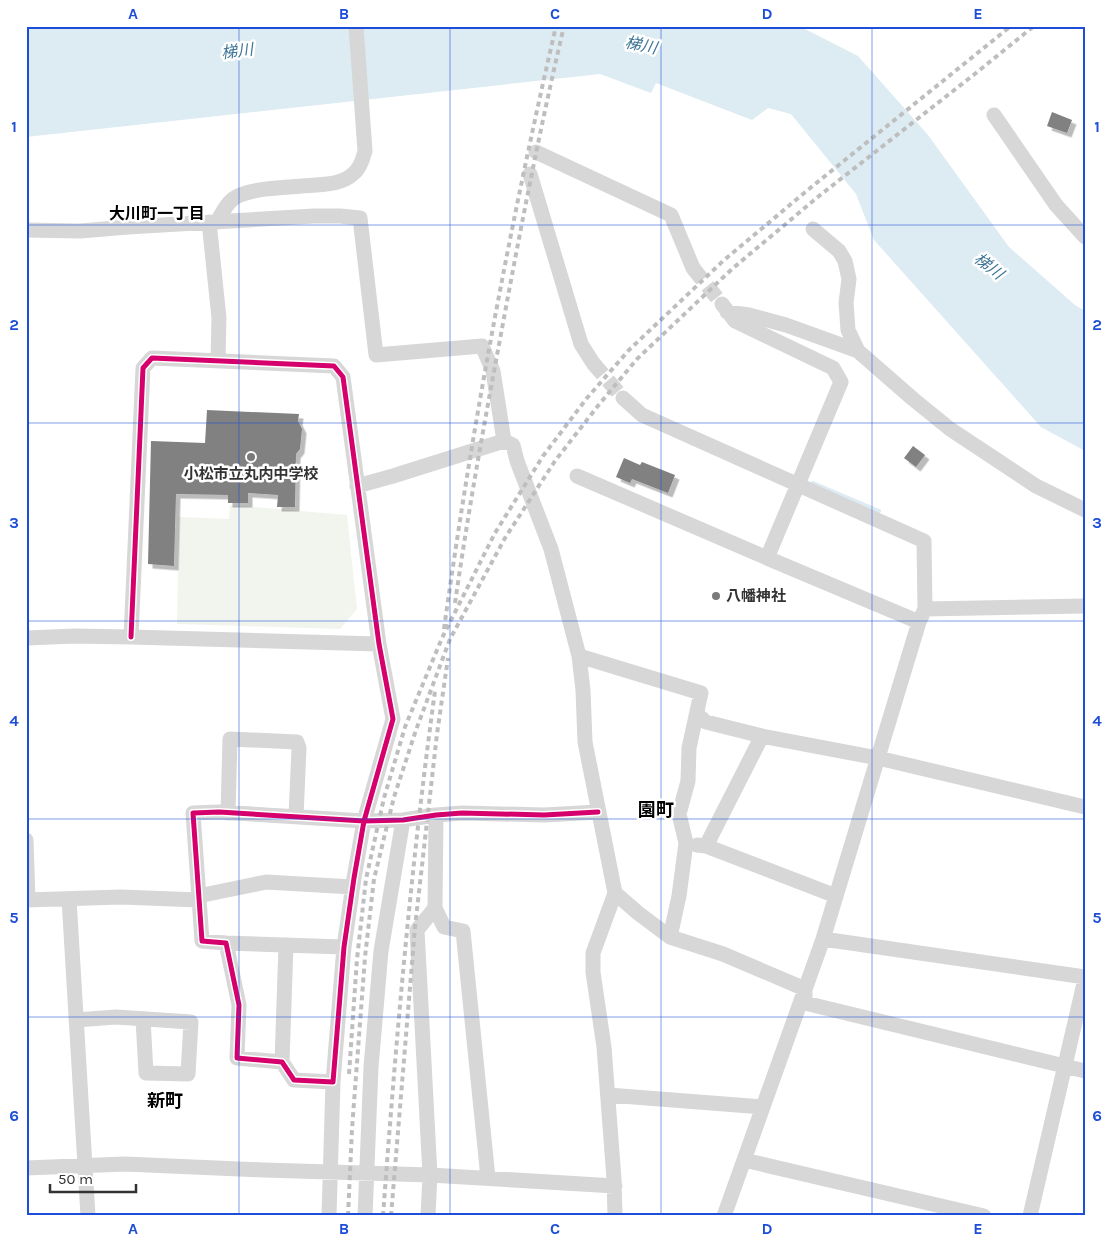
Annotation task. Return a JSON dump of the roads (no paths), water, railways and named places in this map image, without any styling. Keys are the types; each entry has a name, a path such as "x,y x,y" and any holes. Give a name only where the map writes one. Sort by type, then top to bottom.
{"street":[{"path":"218,360 220,318 213,222 235,198 269,189 339,182 354,174 362,162 365,143 356,26"},
{"path":"994,115 1056,205 1085,237"},
{"path":"536,152 671,215 693,268"},
{"path":"530,174 581,344 593,363"},
{"path":"26,230 80,231 128,226 314,216 360,218 376,355 482,346 493,370 504,441"},
{"path":"813,229 839,251 845,262 849,279 846,303 848,330 858,351"},
{"path":"767,558 841,382 833,368 734,321 724,308 786,325 858,351 950,429 1036,486 1085,510"},
{"path":"131,637 142,368 152,358 334,366 343,377 379,644 393,719 364,821 344,947 333,1082 329,1216"},
{"path":"624,398 642,415 924,541 922,615 823,939 724,1216"},
{"path":"357,486 504,441 514,445 517,460 552,549 579,656 586,742 615,893 593,953 593,972 604,1047 616,1216"},
{"path":"577,476 767,558 922,615 1085,606"},
{"path":"26,638 76,636 379,644"},
{"path":"579,656 701,693 689,748 688,781 680,814 686,843 679,896 670,936"},
{"path":"697,714 706,722 762,736 878,758 1085,807"},
{"path":"706,846 762,736"},
{"path":"228,812 230,739 297,742 299,748 296,817"},
{"path":"344,947 202,941 193,813 228,812 364,821 403,820 462,813 544,815 598,812"},
{"path":"436,815 435,908 444,927 463,931 488,1178"},
{"path":"365,1216 371,1067 381,951 403,820"},
{"path":"26,840 27,900 121,897 198,900 204,894 266,882 353,887"},
{"path":"686,843 706,846 836,896"},
{"path":"615,893 638,913 670,936 723,954 806,989"},
{"path":"69,899 88,1216"},
{"path":"428,1216 430,1175 417,930 435,908"},
{"path":"823,939 1085,978 1030,1216"},
{"path":"226,943 239,1004 238,1058 282,1062"},
{"path":"286,945 282,1062 294,1080 333,1082"},
{"path":"806,989 805,1003 1085,1071"},
{"path":"76,1020 116,1017 191,1022 188,1074 146,1073 143,1019"},
{"path":"608,1095 763,1107"},
{"path":"744,1160 984,1216"},
{"path":"26,1168 125,1164 430,1175 615,1186"}],"water":[{"name":"梯川","path":"26,26 799,26 858,56 928,135 1009,247 1075,305 1085,311 1085,451 1041,427 874,240 856,194 791,114 768,108 752,120 656,83 651,93 600,74 26,137"}],"waterway":[{"path":"813,483 879,511"}],"tunnel":[{"path":"693,268 722,304"},
{"path":"593,363 623,398"}],"railway":[{"path":"444,629 493,326 556,26"},
{"path":"455,603 476,468 508,295 564,26"},
{"path":"349,1074 357,959 366,879 384,798 405,727 442,638 495,533 543,456 587,398 629,350 723,261 1011,26"},
{"path":"348,1216 352,1129 365,957 374,879 394,797 416,730 450,639 505,538 555,461 637,359 732,269 819,196 1034,26"},
{"path":"391,1216 415,927 437,734 448,658"},
{"path":"383,1216 405,953 426,756 435,691"}],"place":[{"name":"小松市立丸内中学校","path":"251,457"},
{"name":"八幡神社","path":"716,596"}],"district":[{"name":"大川町一丁目","path":"157,213"},
{"name":"園町","path":"656,810"},
{"name":"新町","path":"165,1101"}]}
